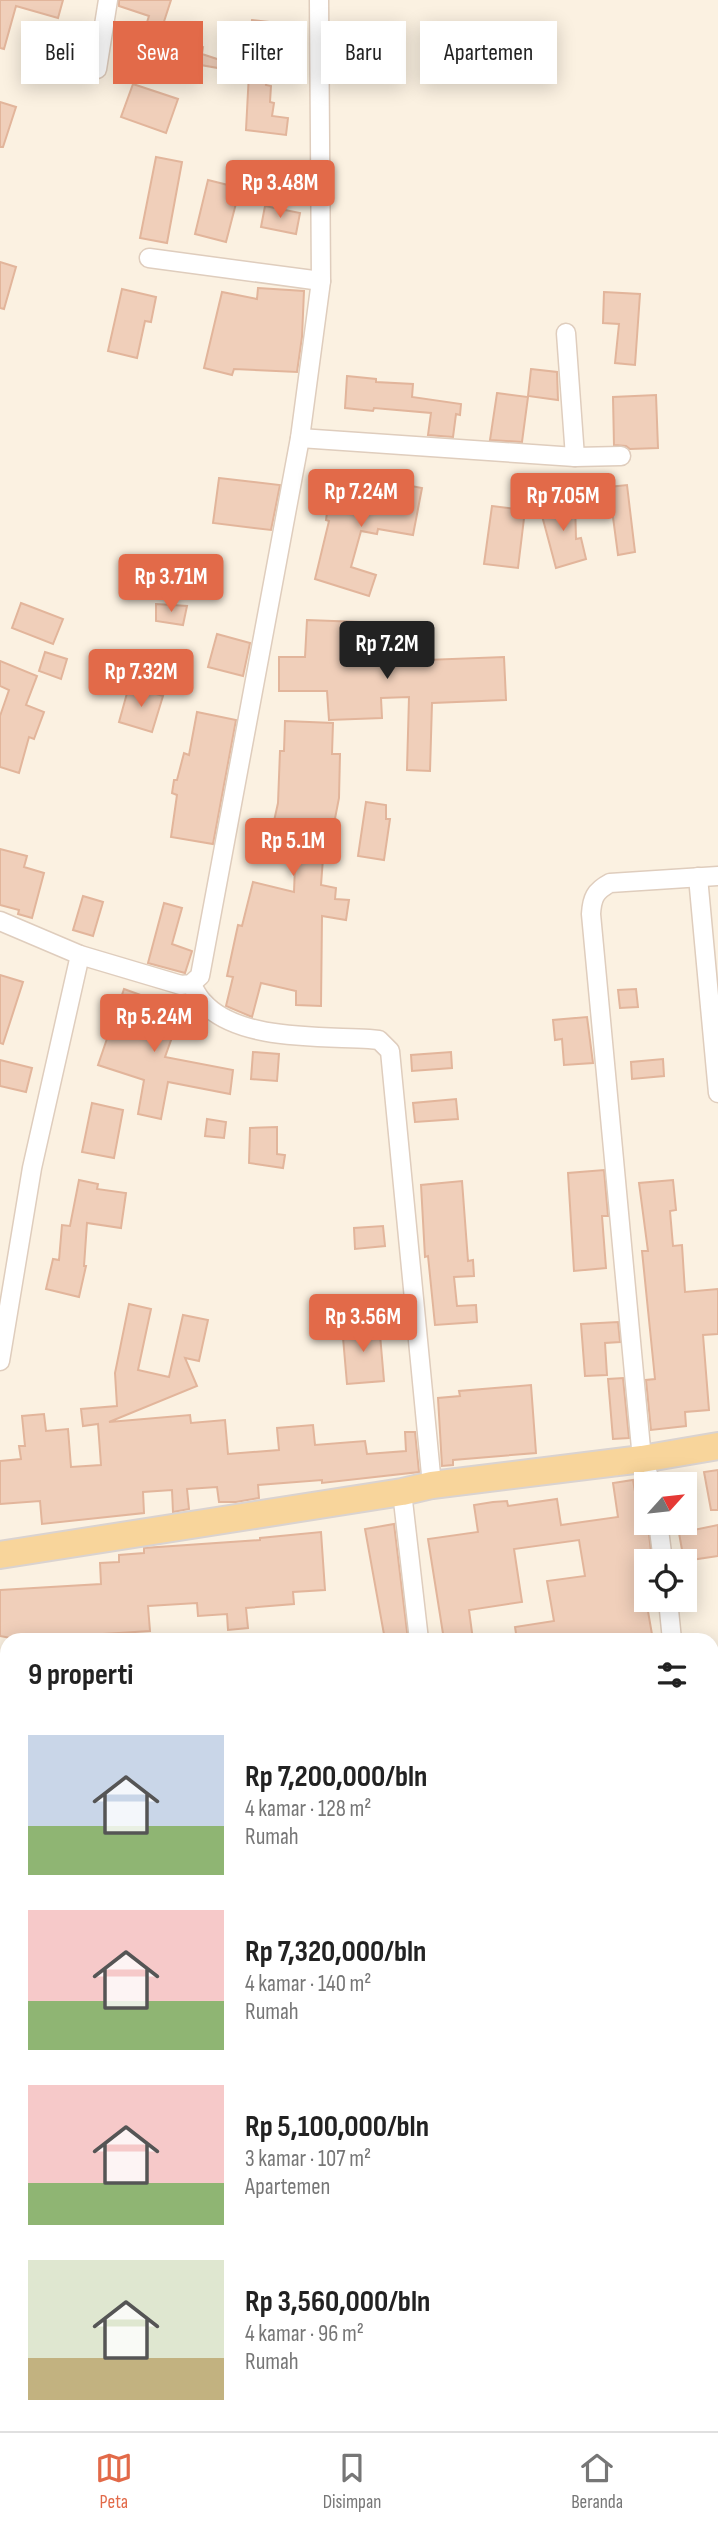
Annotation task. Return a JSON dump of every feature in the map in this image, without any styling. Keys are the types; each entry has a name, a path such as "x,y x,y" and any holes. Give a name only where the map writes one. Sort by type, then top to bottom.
{"main road":[{"path":"0,1555 402,1492 432,1485 642,1459 718,1446"}],"street":[{"path":"99,52 108,0"},
{"path":"0,921 80,955 181,985 191,984 200,976 300,438 321,281 319,0"},
{"path":"149,258 321,281"},
{"path":"566,333 575,457"},
{"path":"300,438 575,457 621,456"},
{"path":"647,1472 642,1459 592,928 592,900 598,890 610,883 718,876"},
{"path":"698,877 718,1093"},
{"path":"1,1349 32,1168 80,955"},
{"path":"191,984 202,1002 217,1015 244,1027 293,1035 379,1040 390,1051 432,1485"},
{"path":"402,1492 418,1633"},
{"path":"669,1612 671,1633"}],"building":[{"path":"0,0 63,0 58,18 16,6 4,49 0,48"},
{"path":"119,0 171,0 164,21 147,21 149,16 119,6"},
{"path":"203,54 217,59 217,68 203,65"},
{"path":"133,84 178,99 166,133 121,117"},
{"path":"248,84 271,86 270,102 274,103 272,116 288,118 286,135 246,130"},
{"path":"0,102 16,107 3,147 0,147"},
{"path":"156,157 182,162 167,243 140,238"},
{"path":"208,180 240,188 226,242 195,234"},
{"path":"265,206 300,213 296,234 261,227"},
{"path":"0,262 16,267 4,309 0,308"},
{"path":"258,288 304,291 297,372 234,369 232,375 204,368 222,292 257,299"},
{"path":"122,289 156,297 151,322 145,321 137,358 108,351"},
{"path":"604,292 640,294 635,365 615,363 619,324 603,323"},
{"path":"531,369 557,372 558,400 528,396"},
{"path":"347,376 376,379 376,382 413,384 412,397 461,404 460,415 456,414 453,437 428,435 431,413 345,408"},
{"path":"497,393 528,397 522,442 490,440"},
{"path":"656,395 658,448 630,449 614,445 613,397"},
{"path":"332,476 364,481 361,497 392,504 395,483 422,488 413,535 378,529 377,534 361,531 351,567 376,575 369,596 315,579 329,521 326,520"},
{"path":"219,478 280,485 271,530 213,523"},
{"path":"627,485 635,552 618,555 609,487"},
{"path":"575,501 576,539 581,538 586,559 556,568 541,512 547,513 546,502"},
{"path":"492,506 525,510 518,568 484,564"},
{"path":"21,603 63,619 53,644 12,628"},
{"path":"156,604 187,606 183,625 156,621"},
{"path":"307,620 359,622 358,653 426,648 426,660 504,657 506,700 432,703 430,771 407,770 409,697 381,698 382,718 329,720 327,691 279,691 279,657 305,657"},
{"path":"217,634 250,643 243,676 208,667"},
{"path":"45,652 67,659 61,679 39,671"},
{"path":"0,661 37,676 26,705 44,712 34,739 29,737 19,773 0,767 0,716 9,690 0,686"},
{"path":"129,686 163,696 152,732 119,722"},
{"path":"197,712 236,720 213,844 171,837 177,795 172,793 174,780 177,780 184,753 189,755"},
{"path":"285,721 333,723 332,754 340,754 339,798 332,834 325,832 321,885 336,888 335,899 349,900 346,920 322,916 321,1006 296,1005 296,991 261,983 252,1017 226,1006 233,977 227,976 238,925 242,926 253,882 294,892 295,865 266,857 278,803 280,751 284,751"},
{"path":"366,802 386,805 386,819 390,819 384,860 358,856"},
{"path":"0,849 27,856 24,867 44,873 32,918 18,914 19,910 0,905"},
{"path":"83,896 103,902 93,936 73,930"},
{"path":"164,903 182,908 172,944 192,951 185,973 148,963"},
{"path":"0,975 23,982 3,1044 0,1043"},
{"path":"124,989 152,999 150,1004 180,1015 165,1057 233,1070 230,1094 168,1082 161,1119 138,1114 144,1080 98,1065"},
{"path":"636,989 638,1007 620,1008 618,990"},
{"path":"587,1017 593,1063 564,1065 562,1039 555,1040 553,1020"},
{"path":"253,1052 279,1054 277,1081 251,1079"},
{"path":"451,1052 452,1068 412,1071 411,1055"},
{"path":"663,1059 664,1076 632,1079 631,1062"},
{"path":"0,1060 32,1068 26,1092 0,1086"},
{"path":"456,1099 458,1119 415,1122 413,1103"},
{"path":"92,1103 123,1110 114,1158 82,1152"},
{"path":"207,1119 226,1122 224,1138 205,1136"},
{"path":"277,1127 277,1154 285,1155 283,1168 249,1163 250,1128"},
{"path":"604,1170 608,1216 602,1216 606,1268 574,1271 568,1173"},
{"path":"79,1180 98,1184 97,1189 126,1193 121,1228 87,1223 86,1266 79,1297 46,1289 53,1259 59,1260 62,1225 70,1226"},
{"path":"673,1180 676,1210 670,1211 673,1246 682,1245 685,1292 718,1289 718,1334 703,1335 709,1410 685,1412 686,1426 651,1430 646,1380 655,1379 642,1251 648,1251 639,1183"},
{"path":"462,1181 468,1261 473,1260 474,1276 454,1277 457,1306 476,1305 477,1322 435,1325 428,1256 425,1257 421,1185"},
{"path":"383,1226 385,1246 355,1249 354,1228"},
{"path":"129,1304 151,1309 138,1370 169,1377 183,1315 208,1320 199,1361 185,1358 197,1386 109,1422 190,1415 191,1423 225,1420 228,1454 279,1450 277,1428 313,1425 315,1445 365,1441 367,1454 406,1451 405,1432 415,1432 419,1472 322,1483 322,1480 258,1485 259,1498 236,1502 219,1502 217,1487 187,1489 189,1509 173,1512 172,1490 143,1492 144,1513 42,1524 40,1501 0,1504 0,1461 21,1459 19,1446 25,1446 22,1416 44,1414 46,1431 68,1429 71,1467 101,1465 98,1424 83,1426 81,1409 117,1406 115,1373"},
{"path":"618,1322 620,1342 605,1343 607,1375 585,1376 581,1324"},
{"path":"379,1323 384,1381 347,1384 342,1326"},
{"path":"623,1378 629,1438 613,1439 608,1379"},
{"path":"531,1385 536,1453 453,1460 453,1465 442,1466 438,1398 460,1396 459,1391"},
{"path":"718,1470 718,1510 711,1510 704,1472"},
{"path":"633,1480 634,1535 649,1535 651,1549 634,1549 634,1612 648,1612 652,1633 516,1633 515,1627 554,1621 547,1581 585,1576 579,1540 514,1549 522,1602 469,1610 472,1633 443,1633 428,1539 478,1532 474,1505 507,1501 508,1506 557,1499 561,1525 618,1517 613,1483"},
{"path":"394,1524 407,1633 384,1633 365,1529"},
{"path":"718,1525 718,1556 697,1559 697,1549 682,1549 679,1535 697,1535 697,1529"},
{"path":"321,1532 325,1590 293,1592 294,1604 246,1608 248,1628 228,1630 227,1614 198,1616 197,1603 148,1606 150,1631 0,1633 0,1590 101,1584 100,1563 119,1562 119,1555 144,1553 144,1548"}]}
